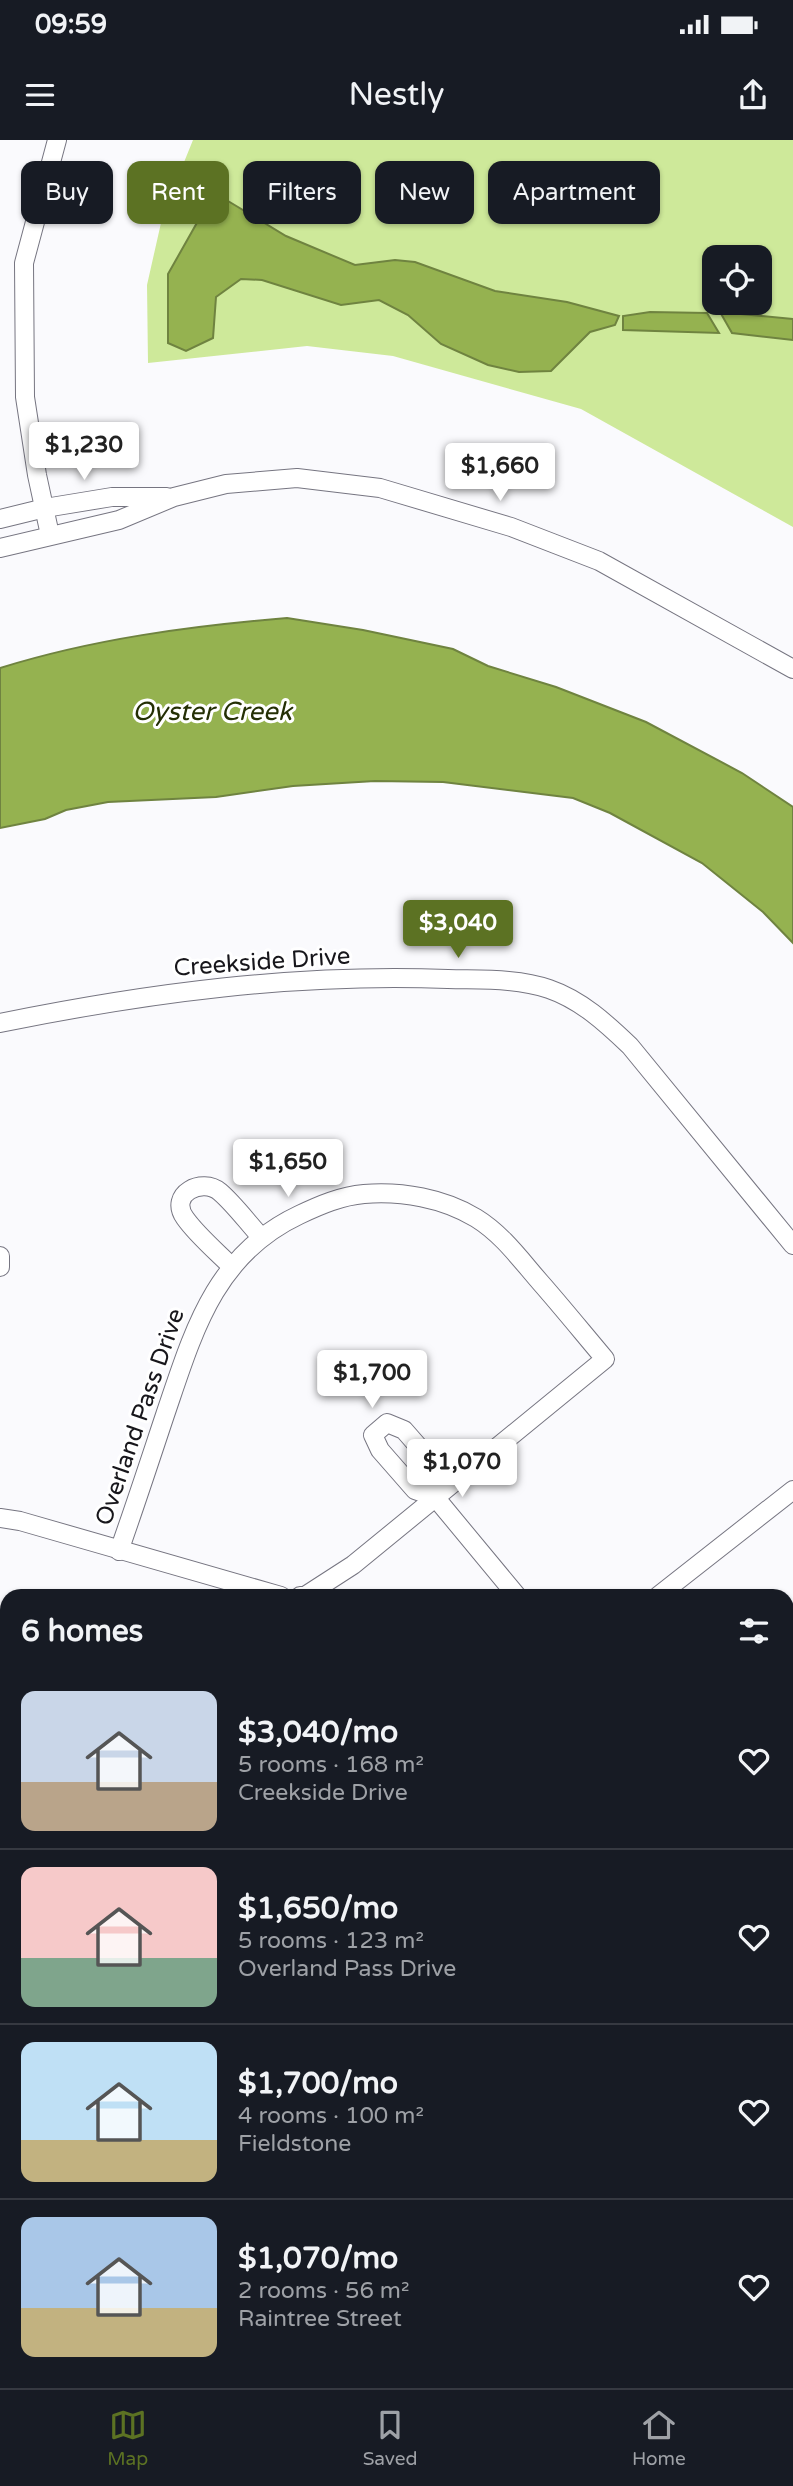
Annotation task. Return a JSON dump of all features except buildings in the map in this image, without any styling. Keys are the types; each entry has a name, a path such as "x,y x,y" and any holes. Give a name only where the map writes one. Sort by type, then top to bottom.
{"street":[{"path":"50,535 25,397 24,263 57,140"},
{"path":"0,548 119,520 174,497 226,484 297,478 380,488 511,527 599,561 793,669"},
{"path":"0,519 45,508 112,497 174,497"},
{"name":"Creekside Drive","path":"0,1023 162,994 268,984 403,977 506,981 547,988 573,1000 603,1020 631,1046 793,1245"},
{"path":"230,1266 184,1217 180,1206 183,1196 191,1188 203,1186 218,1190 261,1237"},
{"name":"Overland Pass Drive","path":"119,1551 192,1336 208,1299 230,1266 261,1237 290,1219 349,1196 388,1192 433,1200 475,1218 505,1240 605,1359 435,1497"},
{"path":"0,1256 0,1267"},
{"path":"667,1589 793,1490"},
{"path":"317,1589 353,1565 435,1497 511,1589"},
{"path":"0,1518 20,1521 256,1589"}],"shaded area":[{"path":"193,140 793,140 793,527 581,409 393,356 307,346 148,363 147,285 161,224 229,224 229,161 184,161"}],"water":[{"path":"229,202 243,210 243,224 266,224 286,236 355,265 395,260 415,262 495,291 567,302 619,316 615,325 590,332 551,371 519,372 488,365 441,344 408,315 379,300 341,305 262,280 241,279 216,297 213,338 186,351 168,343 168,274 196,224 229,224"},
{"path":"650,312 702,313 708,315 719,333 623,330 623,316"},
{"path":"722,315 793,319 793,340 732,333"},
{"name":"Oyster Creek","path":"287,618 363,630 453,649 488,666 556,687 646,722 742,773 793,807 793,943 763,912 702,863 610,813 573,798 443,782 375,781 293,786 216,797 108,802 0,828 0,668 70,649 142,635"}]}
